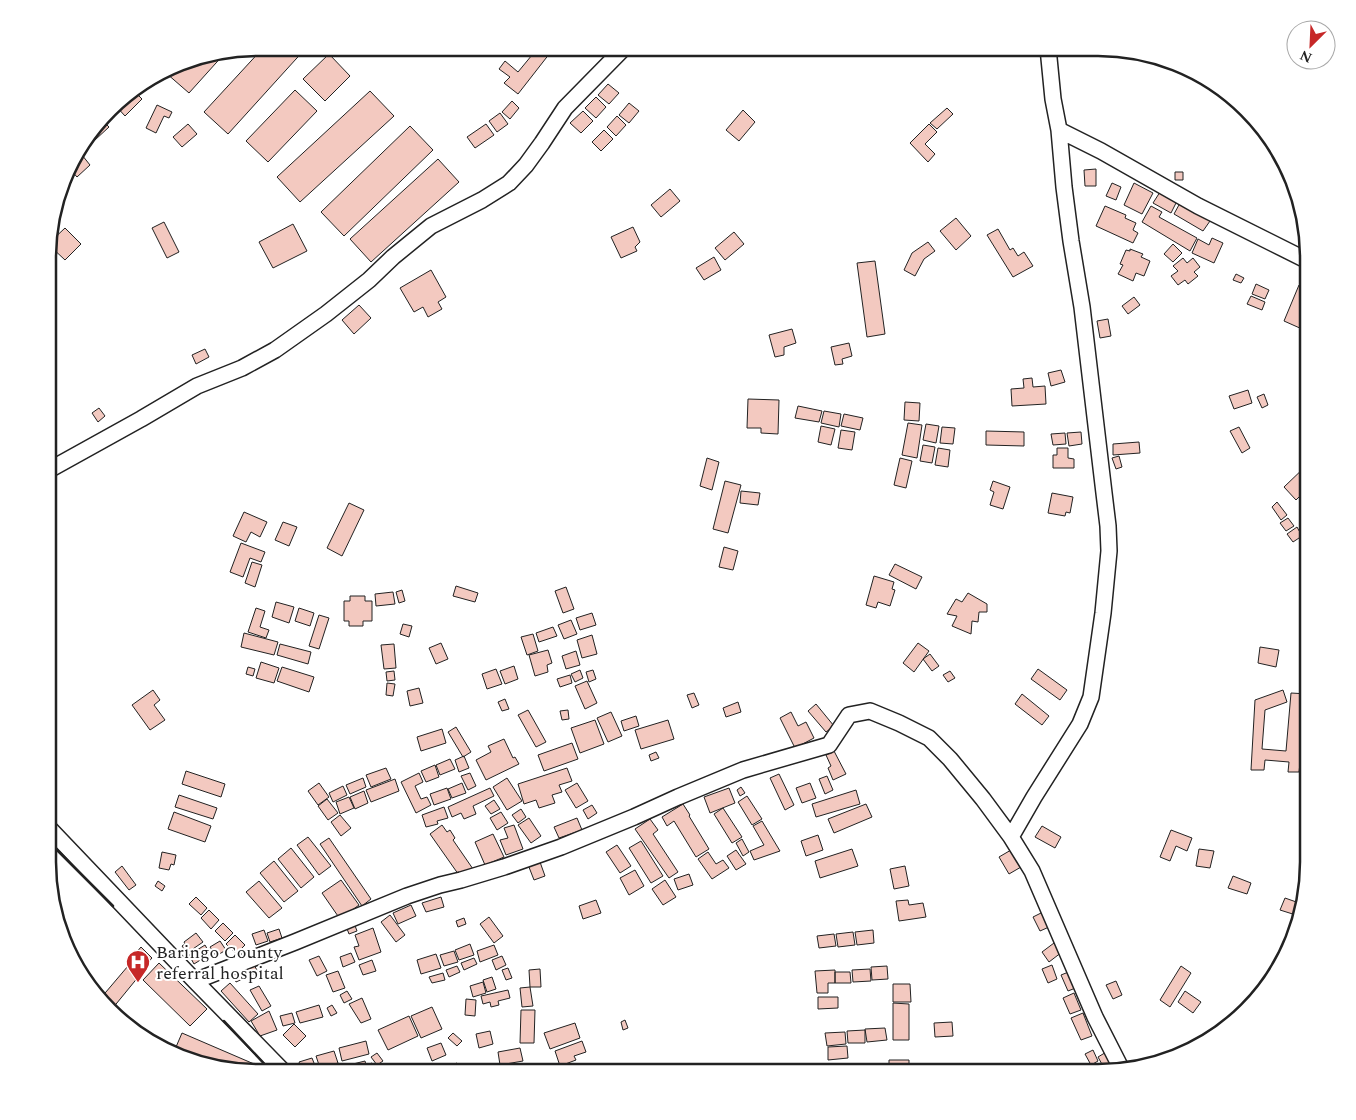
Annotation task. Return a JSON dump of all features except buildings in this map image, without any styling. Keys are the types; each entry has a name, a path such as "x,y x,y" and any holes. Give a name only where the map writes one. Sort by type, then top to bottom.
{"street":[{"path":"56,466 142,419 197,386 242,368 275,350 326,314 369,280 393,257 431,226 509,184 542,143 565,108 616,56"},
{"path":"1011,837 1080,724 1091,697 1108,551 1108,526 1082,308 1069,232 1059,130 1053,99 1049,56"},
{"path":"1059,130 1101,151 1198,206 1300,257"},
{"path":"195,981 407,896 496,870 561,847 743,770 829,745 849,715 870,711 900,723 929,738 970,783 1011,837 1032,871 1095,1017 1118,1062"},
{"path":"56,835 276,1064"}],"wall":[{"path":"56,849 113,906"},
{"path":"224,1021 264,1064"}],"place":[{"name":"Baringo County referral hospital","path":"138,983"}]}
